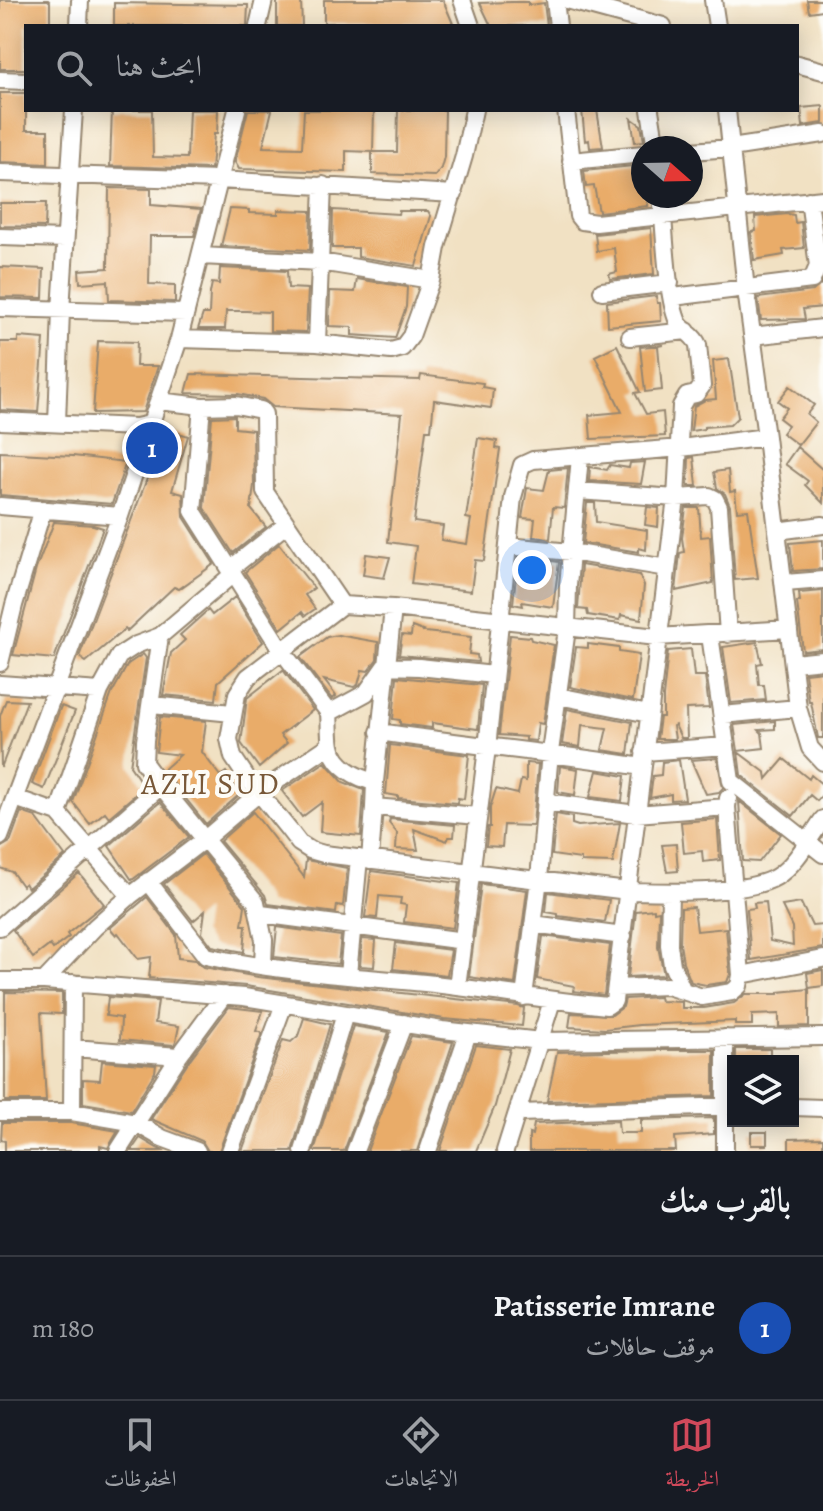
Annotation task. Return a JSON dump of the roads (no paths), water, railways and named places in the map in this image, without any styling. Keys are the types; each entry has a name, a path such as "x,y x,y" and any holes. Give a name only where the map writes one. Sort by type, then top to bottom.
{"street":[{"path":"79,24 80,0"},
{"path":"258,24 264,0"},
{"path":"462,0 470,24"},
{"path":"555,0 558,24"},
{"path":"567,0 640,22 637,0"},
{"path":"713,0 717,24"},
{"path":"799,65 823,71"},
{"path":"0,80 24,81"},
{"path":"57,423 74,112"},
{"path":"0,837 120,516 179,339 236,112"},
{"path":"179,339 317,343 391,351 402,348 411,336 431,280 474,112"},
{"path":"566,112 578,216 582,221 596,223 816,200 818,266 812,280 746,290 602,291"},
{"path":"650,112 654,136"},
{"path":"727,112 798,708 810,748 823,762"},
{"path":"703,150 823,134"},
{"path":"571,161 631,155"},
{"path":"0,173 219,180 454,194"},
{"path":"317,343 323,185"},
{"path":"148,881 184,924 202,953 263,965 552,1001 611,1005 623,936 676,498 681,406 687,396 696,394 702,386 696,338 678,323 663,208"},
{"path":"0,237 65,239"},
{"path":"201,256 320,262 431,280"},
{"path":"0,308 186,313"},
{"path":"752,336 823,328"},
{"path":"630,337 687,331"},
{"path":"158,401 202,406 250,406 261,410 264,414 265,492 342,605"},
{"path":"202,406 193,511 282,651 329,713 330,745 342,765 357,776 375,782"},
{"path":"0,421 136,427 150,424"},
{"path":"457,987 473,872 513,497 522,465 533,460 681,448 766,437"},
{"path":"524,997 539,879 550,752 567,629 580,457"},
{"path":"578,491 676,498 709,496 719,507 728,634"},
{"path":"0,506 120,516"},
{"path":"0,663 7,604 43,509"},
{"path":"58,813 100,691 119,656 136,645 160,636 287,524"},
{"path":"777,531 823,525"},
{"path":"508,546 571,552 667,568"},
{"path":"785,583 823,580"},
{"path":"789,629 657,637 342,605 248,677 237,694 229,739 233,757 299,843 324,854 628,891 733,888 776,877 788,867 823,819"},
{"path":"348,975 352,927 374,807 385,666 393,608"},
{"path":"616,988 667,986 702,997 732,992 739,986 741,975 727,807 731,781 710,635"},
{"path":"160,636 144,763 256,902 261,914 264,940 263,965"},
{"path":"794,663 823,660"},
{"path":"385,666 494,675"},
{"path":"329,713 366,693 385,666"},
{"path":"0,684 100,691"},
{"path":"558,696 649,714"},
{"path":"152,705 232,713"},
{"path":"722,715 798,708"},
{"path":"379,732 487,748 643,760 726,746"},
{"path":"44,981 95,927 148,881 205,839 259,793 330,745"},
{"path":"731,781 823,854"},
{"path":"0,927 161,786"},
{"path":"15,798 58,813 130,896"},
{"path":"546,802 636,814 727,807"},
{"path":"374,807 478,816"},
{"path":"670,892 669,945 672,965 683,991"},
{"path":"261,914 464,941"},
{"path":"533,924 623,936"},
{"path":"741,975 823,959"},
{"path":"0,981 44,981 224,995 468,1033 541,1041 823,1037"},
{"path":"72,1112 73,983"},
{"path":"118,1151 179,1056 224,995"},
{"path":"505,1151 552,1001"},
{"path":"230,1151 284,1004"},
{"path":"303,1151 345,1014"},
{"path":"355,1151 404,1023"},
{"path":"428,1151 468,1033"},
{"path":"725,1038 727,1065"},
{"path":"73,1048 179,1056"},
{"path":"519,1113 727,1106"},
{"path":"799,1107 823,1108"},
{"path":"0,1112 72,1112 136,1123 160,1145 197,1151"},
{"path":"725,1151 728,1127"}],"place":[{"name":"Patisserie Imrane","path":"152,448"}],"district":[{"name":"AZLI SUD","path":"211,784"}]}
